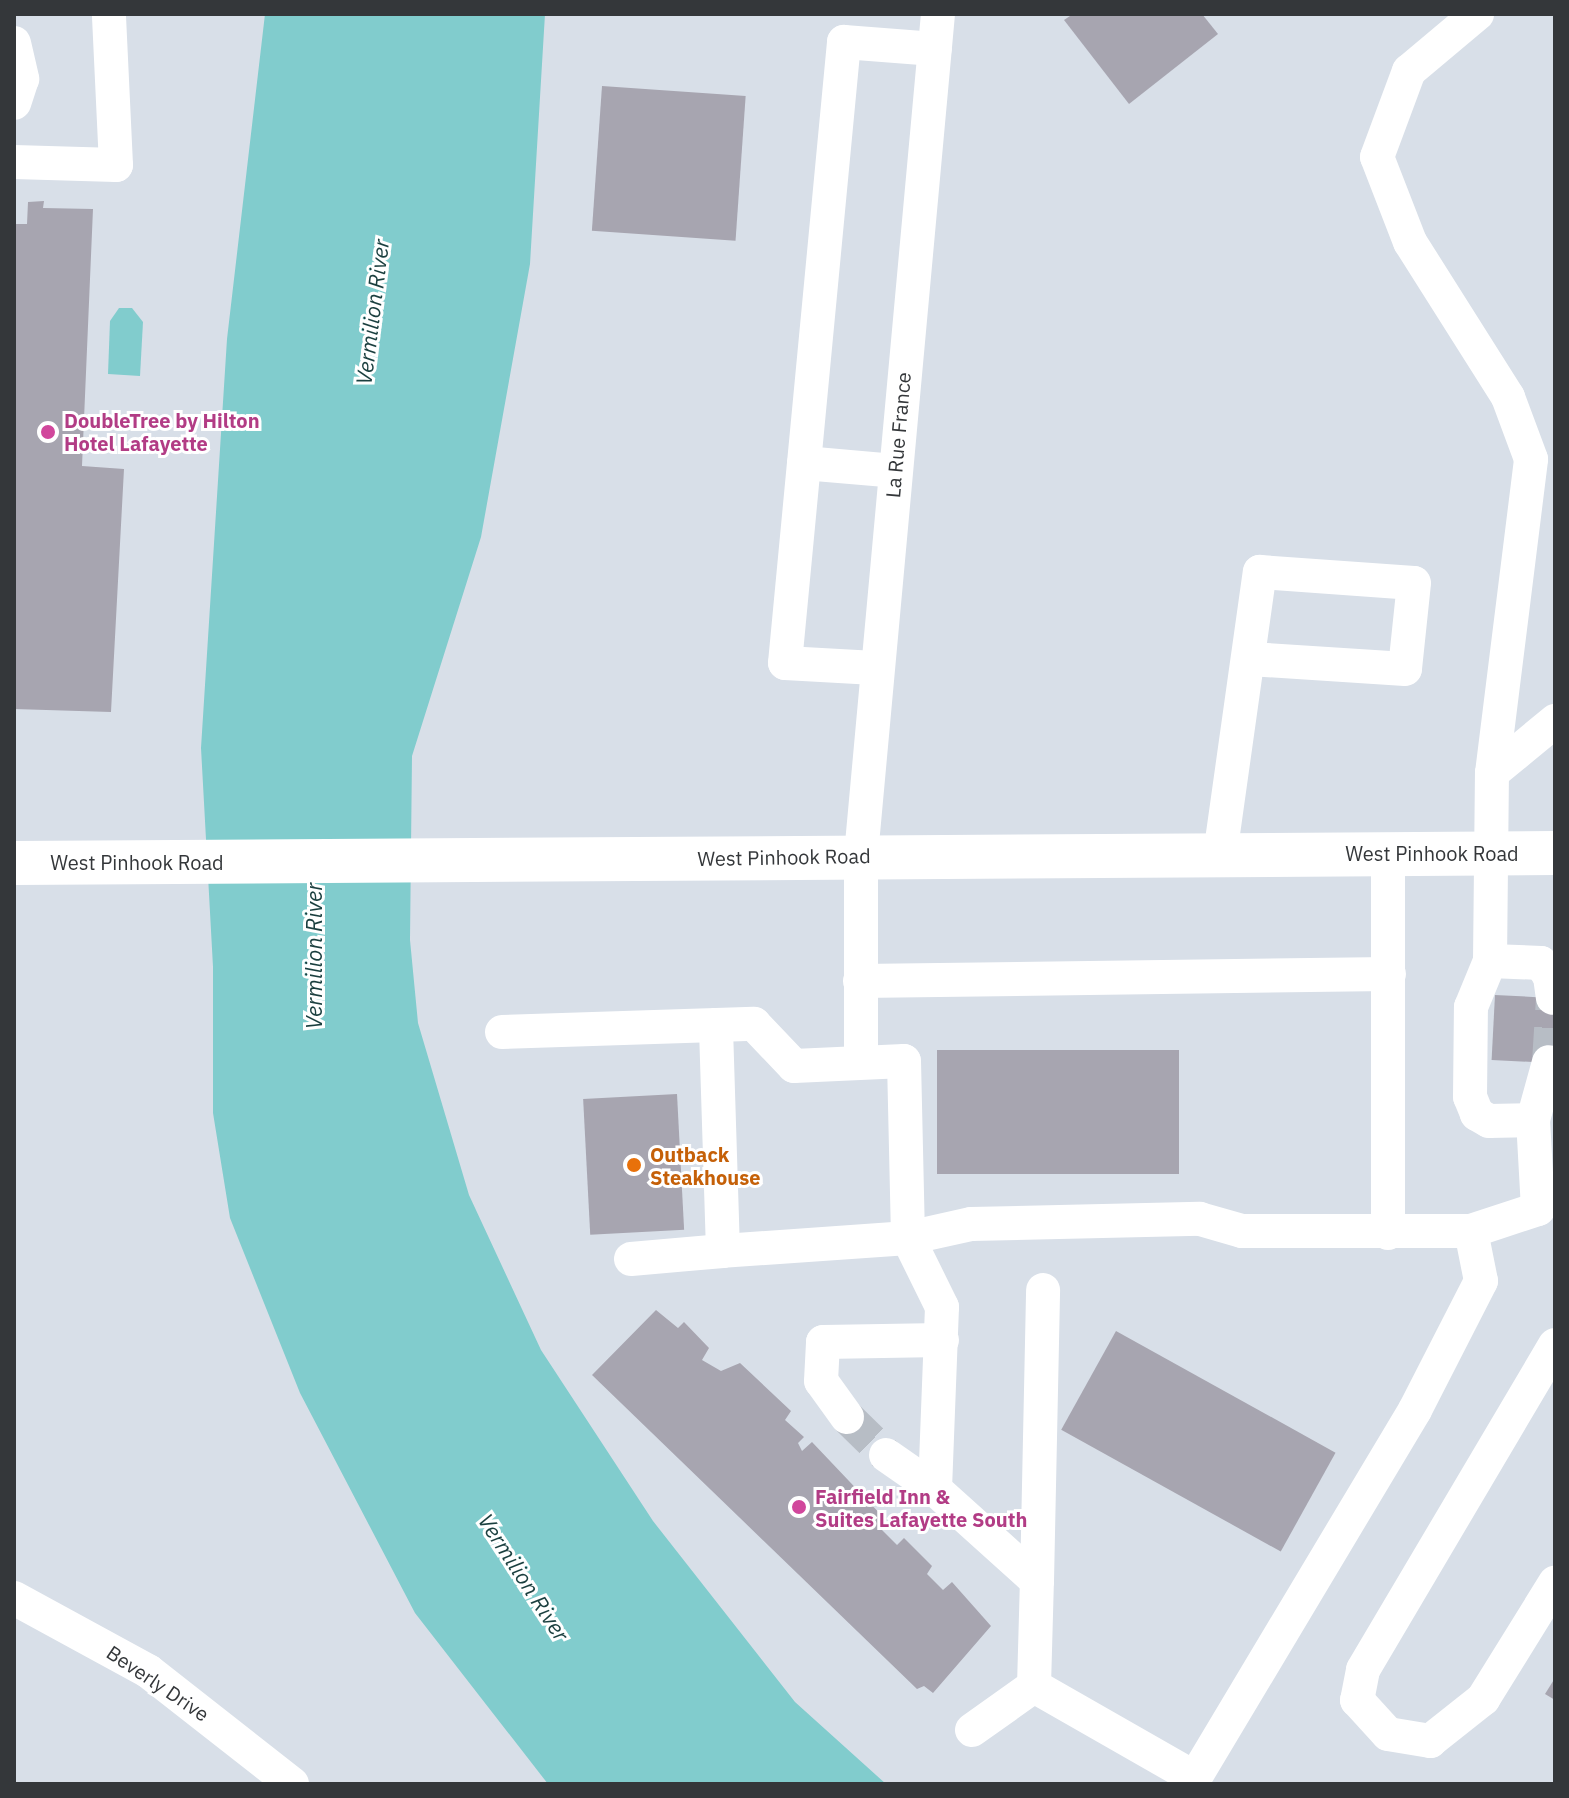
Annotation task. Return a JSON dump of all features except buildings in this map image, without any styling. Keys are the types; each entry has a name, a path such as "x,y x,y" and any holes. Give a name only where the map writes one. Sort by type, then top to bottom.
{"main road":[{"name":"West Pinhook Road","path":"14,863 547,862 861,855 1555,853"}],"street":[{"path":"14,162 116,165 109,14"},
{"name":"La Rue France","path":"861,1062 861,855 875,668 938,14"},
{"path":"1477,14 1409,71 1377,157 1410,242 1508,397 1531,459 1492,773 1490,961 1471,1007 1470,1097 1477,1114 1489,1121 1533,1120"},
{"path":"875,668 785,663 844,42 935,49"},
{"path":"14,43 22,79 14,103"},
{"path":"804,463 895,471"},
{"path":"1220,855 1260,572 1414,583 1405,669 1249,659"},
{"path":"1492,773 1555,721"},
{"path":"1388,854 1388,1233"},
{"path":"1490,961 1541,963 1553,998"},
{"path":"860,981 1389,974"},
{"path":"502,1032 754,1024 794,1066 904,1061 908,1238 942,1307 935,1489"},
{"path":"716,1025 723,1251"},
{"path":"631,1259 908,1238 971,1224 1200,1219 1242,1231 1471,1231 1546,1210 1533,1120 1549,1062"},
{"path":"1034,1686 1195,1778 1415,1410 1481,1281 1471,1231"},
{"path":"1034,1686 1043,1290"},
{"path":"847,1417 821,1381 823,1342 942,1340"},
{"path":"1555,1345 1363,1670 1357,1700 1388,1734 1430,1741 1483,1699 1555,1583"},
{"path":"886,1455 935,1489 1037,1581"},
{"name":"Beverly Drive","path":"14,1598 148,1671 292,1784"},
{"path":"972,1730 1034,1686"}],"water":[{"name":"Vermilion River","path":"265,14 545,14 530,264 481,537 412,756 410,940 418,1023 469,1195 541,1350 653,1521 795,1702 886,1784 548,1784 415,1613 300,1393 230,1218 213,1113 213,967 201,748 227,339"},
{"path":"119,308 132,308 143,322 140,376 108,374 110,321"}],"tunnel":[{"path":"1549,1062 1553,998"},
{"path":"847,1417 886,1455"}],"place":[{"name":"DoubleTree by Hilton Hotel Lafayette","path":"48,432"},
{"name":"Outback Steakhouse","path":"634,1165"},
{"name":"Fairfield Inn & Suites Lafayette South","path":"799,1507"}]}
